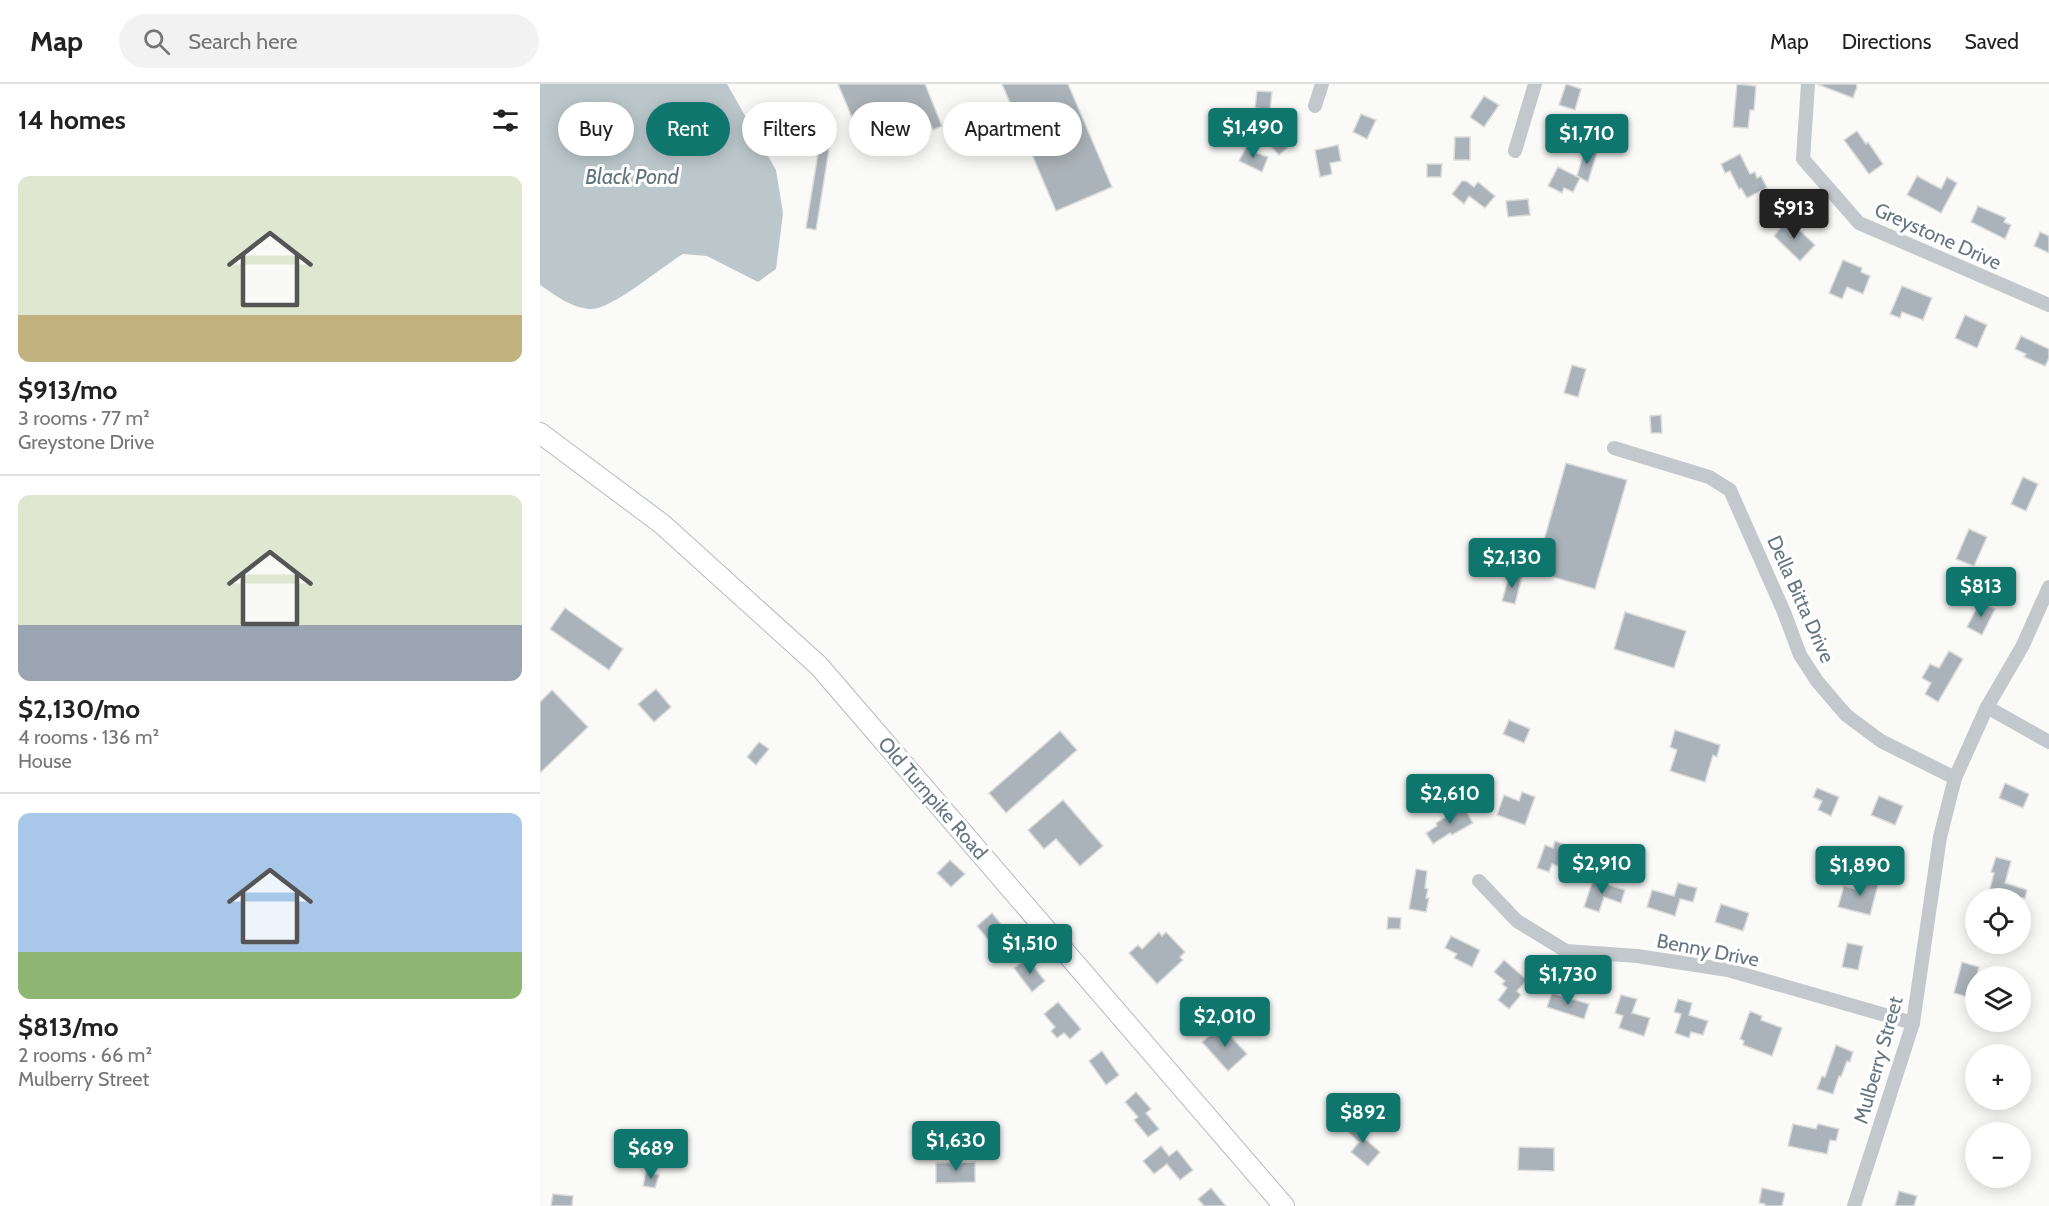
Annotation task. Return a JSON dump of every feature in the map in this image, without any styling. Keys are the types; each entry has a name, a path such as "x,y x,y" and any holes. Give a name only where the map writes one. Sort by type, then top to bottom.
{"main road":[{"name":"Old Turnpike Road","path":"540,433 662,524 819,666 1284,1206"}],"street":[{"path":"1315,106 1322,84"},
{"path":"1515,151 1535,84"},
{"name":"Greystone Drive","path":"1808,84 1803,159 1859,223 2049,305"},
{"name":"Della Bitta Drive","path":"1614,448 1708,477 1730,490 1785,612 1800,655 1817,681 1846,715 1881,741 1955,778"},
{"name":"Mulberry Street","path":"1854,1206 1913,1023 1940,837 1955,778 1987,707 2022,647 2049,587"},
{"path":"1987,707 2049,742"},
{"name":"Benny Drive","path":"1479,881 1517,921 1566,951 1637,956 1728,970 1913,1023"}],"water":[{"name":"Black Pond","path":"540,84 727,84 742,110 742,156 768,156 776,170 783,213 776,269 758,282 707,256 683,254 611,303 591,309 570,304 540,285"}],"building":[{"path":"838,84 925,84 942,126 933,130 931,102 849,102 849,110"},
{"path":"1002,84 1068,84 1076,102 1010,102"},
{"path":"1566,84 1581,89 1575,110 1559,105"},
{"path":"1737,84 1756,86 1754,110 1750,110 1748,128 1733,127"},
{"path":"1817,84 1856,84 1857,87 1853,98"},
{"path":"1257,91 1272,92 1270,110 1255,108"},
{"path":"1484,96 1499,105 1484,127 1470,117"},
{"path":"1361,114 1376,120 1367,139 1353,132"},
{"path":"1082,117 1112,187 1056,211 1033,156 1082,156"},
{"path":"1570,124 1574,147 1558,150 1554,127"},
{"path":"1276,128 1291,145 1279,155 1264,139"},
{"path":"1857,131 1866,144 1868,142 1883,164 1869,174 1844,140"},
{"path":"1455,137 1470,137 1470,160 1454,160"},
{"path":"1250,140 1251,151 1268,157 1262,172 1239,161"},
{"path":"1338,145 1341,161 1330,163 1332,174 1320,177 1315,150"},
{"path":"1585,149 1597,152 1588,182 1577,176"},
{"path":"1740,154 1750,174 1755,172 1757,178 1761,176 1767,188 1747,198 1741,188 1739,189 1730,171 1725,173 1721,164"},
{"path":"818,156 828,156 816,230 806,228"},
{"path":"1427,164 1442,164 1441,177 1427,177"},
{"path":"1558,167 1580,178 1573,192 1564,188 1562,193 1548,186"},
{"path":"1917,176 1941,189 1947,177 1957,183 1941,213 1907,195"},
{"path":"1462,181 1474,187 1478,182 1495,196 1485,208 1469,196 1464,204 1452,194"},
{"path":"1528,199 1530,215 1508,217 1506,201"},
{"path":"1978,206 2006,218 2004,222 2011,225 2005,239 1971,222"},
{"path":"1788,219 1815,245 1800,261 1774,236"},
{"path":"2040,232 2049,236 2049,253 2034,246"},
{"path":"1843,260 1862,268 1861,272 1870,276 1863,294 1847,287 1842,299 1829,293"},
{"path":"1902,286 1932,298 1923,320 1902,312 1900,318 1890,314"},
{"path":"1965,315 1987,325 1977,348 1955,338"},
{"path":"2021,336 2049,349 2049,358 2045,366 2024,357 2026,354 2015,349"},
{"path":"1572,365 1586,369 1578,397 1564,393"},
{"path":"1661,415 1662,433 1651,433 1650,416"},
{"path":"1566,463 1627,480 1595,589 1535,572"},
{"path":"2023,477 2038,484 2026,511 2011,504"},
{"path":"1969,529 1987,537 1974,566 1956,559"},
{"path":"1510,573 1522,576 1515,604 1502,601"},
{"path":"1980,602 1995,609 1982,635 1967,627"},
{"path":"565,608 623,649 609,670 550,629"},
{"path":"1625,612 1686,631 1674,668 1614,649"},
{"path":"1949,651 1963,659 1938,702 1925,694 1931,683 1922,678 1930,664 1939,668"},
{"path":"656,689 671,707 654,722 638,704"},
{"path":"552,690 588,727 540,773 540,702"},
{"path":"1509,720 1530,729 1524,743 1503,734"},
{"path":"1675,730 1720,745 1717,757 1713,755 1705,782 1670,771 1677,750 1670,747"},
{"path":"1060,731 1077,750 1006,813 989,793"},
{"path":"759,742 769,749 756,765 747,757"},
{"path":"2005,783 2029,794 2023,808 1999,798"},
{"path":"1817,788 1839,797 1831,816 1818,810 1822,801 1813,797"},
{"path":"1522,792 1535,797 1525,825 1497,815 1504,795 1519,801"},
{"path":"1879,796 1903,806 1895,825 1871,815"},
{"path":"1063,800 1103,846 1080,866 1056,839 1044,849 1028,830"},
{"path":"1463,806 1473,823 1452,835 1450,833 1433,844 1426,833 1437,826 1436,823"},
{"path":"1555,841 1576,849 1569,870 1552,864 1549,872 1537,868 1545,845 1553,848"},
{"path":"1996,857 2011,861 2005,883 2021,888 1990,888 1994,873 1991,872"},
{"path":"950,860 965,874 951,887 937,873"},
{"path":"1416,869 1427,871 1425,888 1428,889 1426,898 1429,898 1426,912 1409,909"},
{"path":"1863,877 1879,881 1870,915 1838,907 1844,886 1860,890"},
{"path":"1593,880 1625,890 1621,903 1604,897 1599,912 1584,907"},
{"path":"1678,883 1697,888 1693,902 1680,899 1675,916 1647,907 1652,890 1674,896"},
{"path":"1721,904 1749,913 1743,931 1715,922"},
{"path":"992,913 1010,935 995,948 977,926"},
{"path":"1388,917 1401,918 1400,929 1387,929"},
{"path":"1159,932 1162,936 1166,932 1185,952 1180,957 1183,960 1157,984 1129,953 1138,945 1142,949"},
{"path":"1451,936 1480,950 1472,967 1454,958 1457,954 1445,948"},
{"path":"1847,943 1863,946 1858,970 1842,967"},
{"path":"1027,958 1045,981 1032,992 1014,968"},
{"path":"1504,960 1527,980 1517,991 1521,995 1509,1009 1498,1000 1507,988 1502,984 1505,981 1494,972"},
{"path":"1962,962 1976,966 1965,966 1965,996 1954,993"},
{"path":"1552,993 1589,1004 1584,1019 1547,1007"},
{"path":"1621,995 1637,999 1632,1013 1650,1018 1644,1036 1619,1028 1623,1016 1615,1013"},
{"path":"1678,999 1692,1003 1689,1015 1708,1021 1703,1035 1691,1032 1689,1038 1675,1033 1681,1014 1674,1012"},
{"path":"1058,1002 1081,1029 1070,1039 1064,1033 1057,1038 1051,1031 1055,1027 1044,1014"},
{"path":"1750,1011 1762,1016 1761,1020 1782,1028 1772,1056 1743,1045 1744,1041 1740,1039"},
{"path":"1221,1026 1247,1054 1228,1071 1202,1042"},
{"path":"1836,1045 1853,1052 1850,1062 1847,1061 1841,1077 1839,1076 1833,1094 1817,1089 1822,1076 1825,1077"},
{"path":"1102,1051 1119,1075 1106,1085 1089,1061"},
{"path":"1136,1092 1151,1109 1146,1113 1159,1129 1148,1137 1134,1120 1138,1117 1125,1102"},
{"path":"1356,1120 1370,1132 1364,1138 1380,1152 1368,1166 1351,1152 1359,1142 1347,1131"},
{"path":"1793,1124 1816,1129 1818,1124 1839,1129 1836,1141 1830,1140 1827,1154 1788,1146"},
{"path":"1161,1146 1169,1156 1177,1150 1193,1170 1180,1180 1167,1164 1154,1174 1143,1161"},
{"path":"1519,1147 1554,1148 1554,1171 1518,1170"},
{"path":"975,1162 975,1182 936,1183 936,1163"},
{"path":"646,1172 659,1175 655,1188 643,1186"},
{"path":"1211,1188 1226,1206 1204,1206 1198,1199"},
{"path":"1762,1188 1785,1193 1782,1206 1765,1206 1759,1203"},
{"path":"1899,1191 1917,1196 1914,1206 1895,1206"},
{"path":"553,1194 573,1196 572,1206 551,1206"}]}
